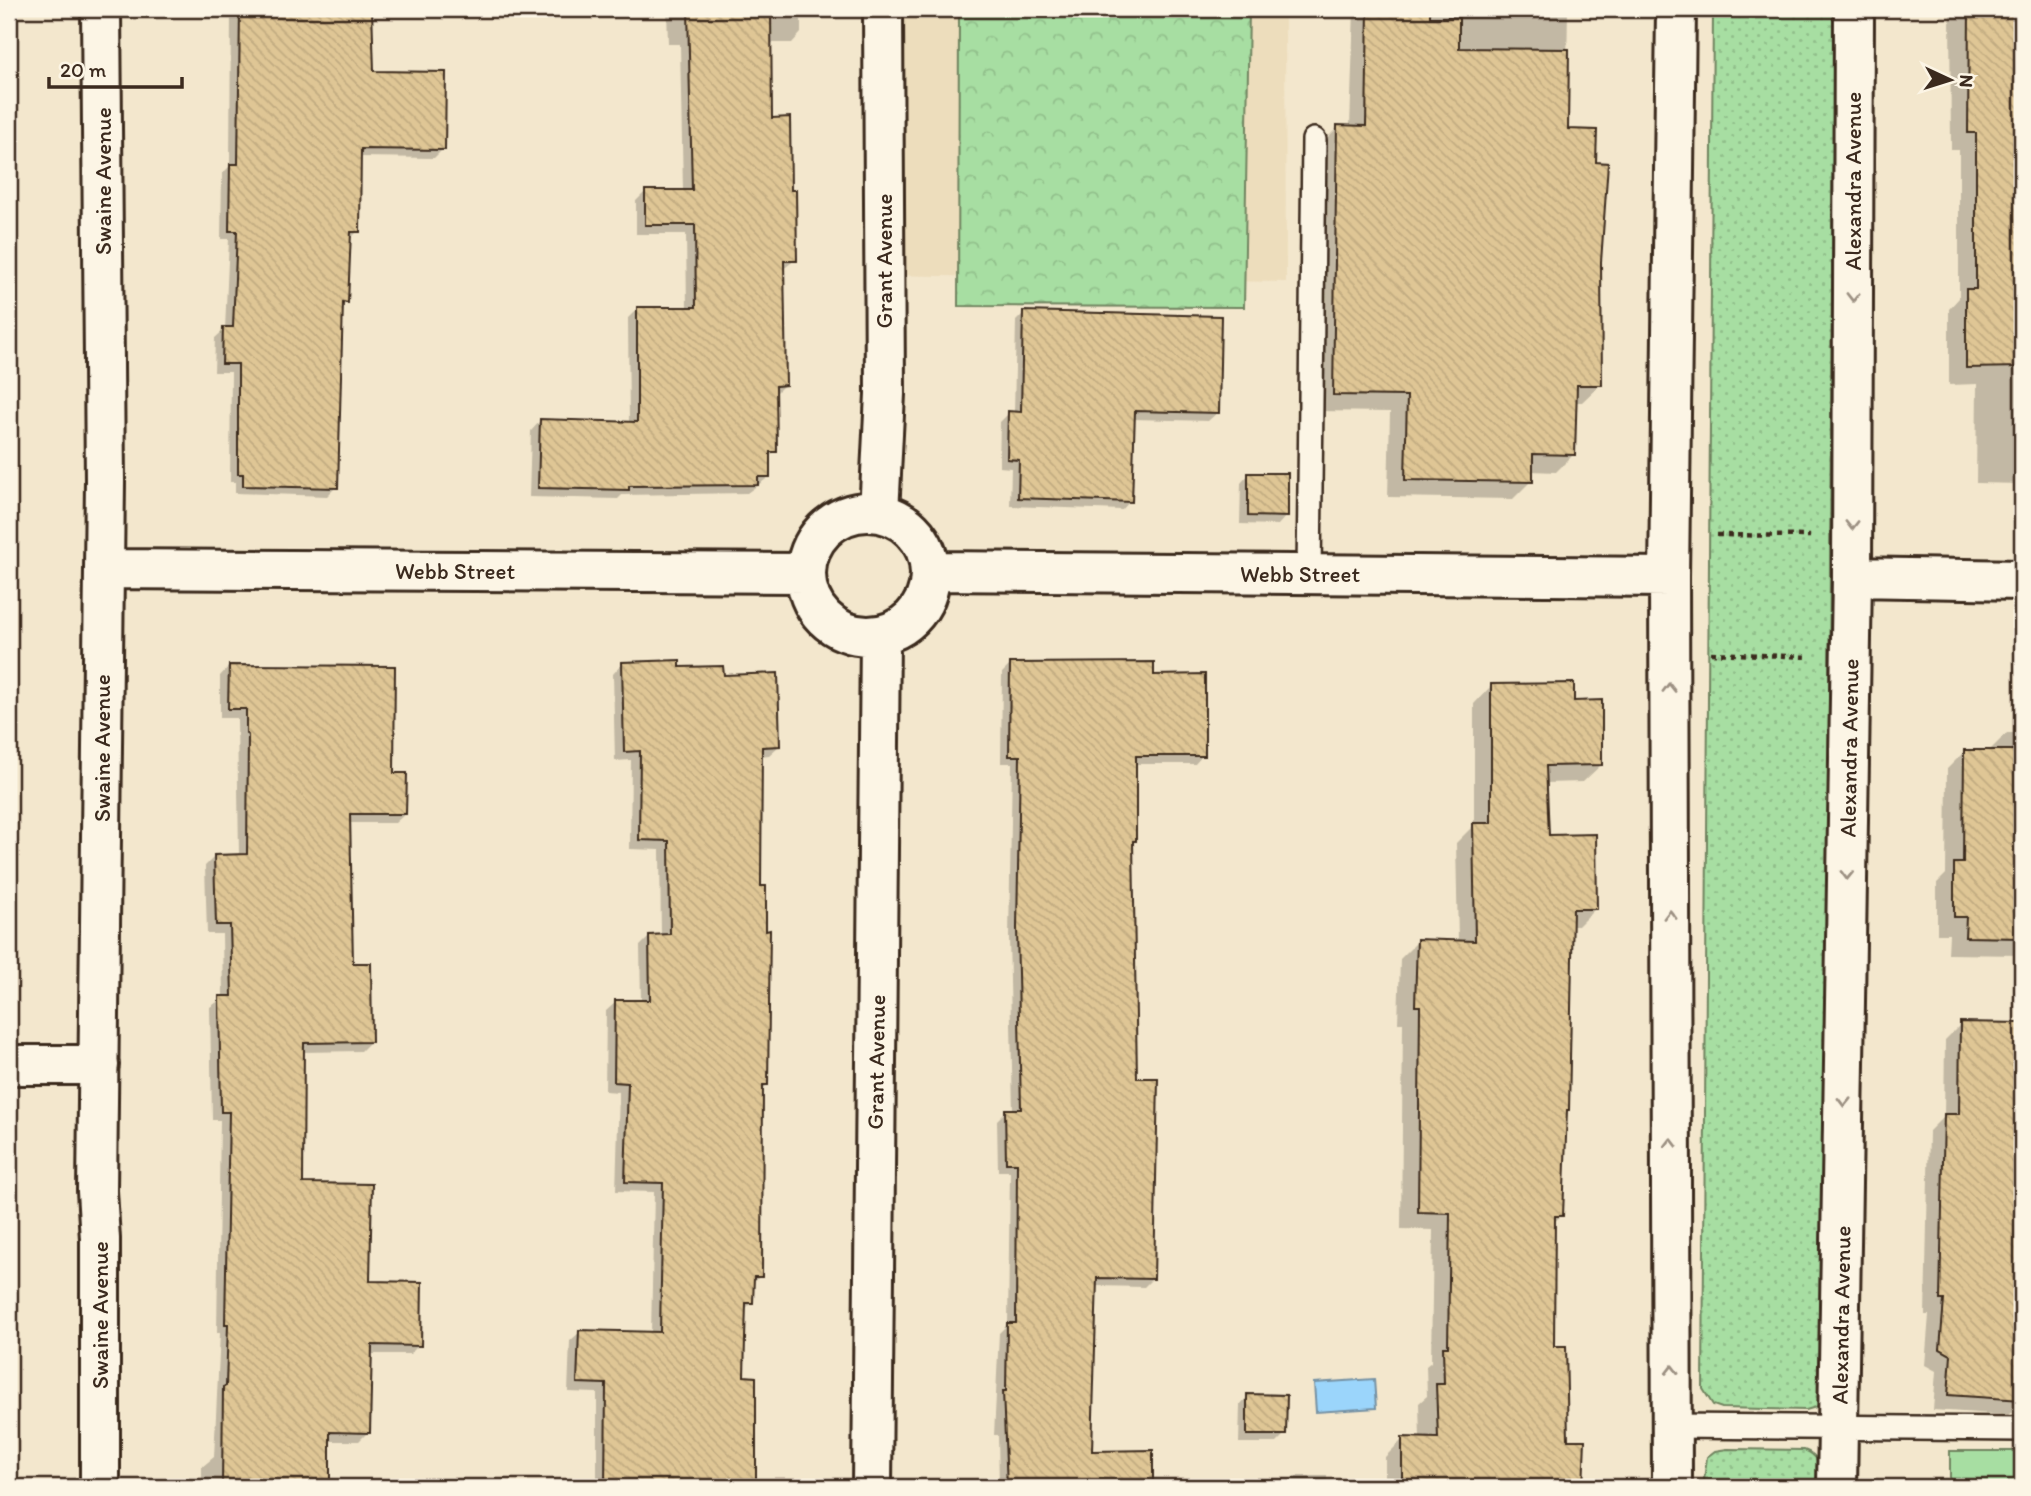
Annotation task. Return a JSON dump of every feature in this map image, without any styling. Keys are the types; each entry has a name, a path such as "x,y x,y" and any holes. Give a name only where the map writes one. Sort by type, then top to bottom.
{"street":[{"name":"Swaine Avenue","path":"100,1487 99,1065 104,569 101,9"},
{"name":"Grant Avenue","path":"879,513 885,394 883,9"},
{"path":"1672,1487 1669,577 1676,9"},
{"name":"Alexandra Avenue","path":"1837,1487 1852,577 1854,9"},
{"path":"859,513 879,513 900,520 916,534 927,554 931,571 928,593 917,612 902,627 880,636 858,636 837,629 821,615 810,596 806,573 810,552 821,533 838,519 859,513"},
{"name":"Webb Street","path":"104,569 806,573"},
{"name":"Webb Street","path":"931,571 1669,577"},
{"path":"1852,577 2022,580"},
{"name":"Grant Avenue","path":"872,1487 880,636"},
{"path":"9,1065 99,1065"}],"lane":[{"path":"1309,574 1314,140"},
{"path":"1672,1426 2022,1429"}],"path":[{"path":"1717,535 1811,536"},
{"path":"1711,653 1812,657"}],"shaded area":[{"path":"884,9 1285,9 1286,282 884,275"}],"green space":[{"path":"959,9 1249,9 1244,307 958,306"},
{"path":"1713,9 1834,9 1824,1389 1823,1401 1806,1410 1722,1408 1713,1405 1703,1389"},
{"path":"1804,1450 1817,1460 1822,1487 1703,1487 1707,1457 1715,1451"},
{"path":"1950,1451 2022,1451 2022,1487 1950,1487"}],"water":[{"path":"1374,1379 1376,1408 1316,1412 1314,1383"}],"building":[{"path":"240,9 372,9 374,71 446,72 445,150 361,149 360,232 351,232 348,303 343,302 338,488 243,486 243,474 238,474 238,364 222,364 223,327 233,327 237,231 229,231 230,164 238,164"},
{"path":"688,9 771,9 772,118 790,117 791,190 796,190 797,261 784,261 786,385 776,386 777,452 770,452 770,477 758,477 758,485 629,486 629,490 538,488 540,419 637,422 637,307 696,307 695,225 645,225 645,190 692,190"},
{"path":"1368,9 1430,9 1430,17 1459,17 1459,48 1569,49 1568,129 1597,130 1596,162 1608,163 1601,262 1602,385 1577,385 1575,455 1533,454 1533,482 1405,480 1407,396 1333,395 1337,125 1366,126"},
{"path":"1969,9 2022,9 2022,367 1966,368 1966,289 1976,289 1976,133 1968,133"},
{"path":"1023,311 1221,316 1219,413 1135,411 1132,502 1018,498 1019,460 1007,459 1008,411 1021,412"},
{"path":"1248,473 1288,473 1288,517 1248,516"},
{"path":"680,660 680,667 723,666 724,675 778,673 780,746 762,747 761,886 766,886 766,931 770,930 768,1085 763,1085 762,1277 754,1277 753,1303 746,1303 744,1376 756,1377 756,1487 605,1487 606,1384 577,1383 579,1330 660,1332 663,1183 625,1182 628,1083 614,1082 615,1000 650,1000 649,935 670,934 669,841 639,840 640,751 624,752 622,662"},
{"path":"1154,662 1154,675 1205,674 1205,756 1136,756 1136,841 1133,841 1137,1078 1158,1078 1154,1279 1097,1278 1092,1451 1153,1450 1153,1487 1007,1487 1003,1391 1006,1391 1007,1323 1016,1323 1017,1163 1006,1163 1005,1109 1021,1109 1017,928 1020,756 1009,756 1010,663"},
{"path":"229,665 395,666 394,773 407,773 406,814 350,814 353,963 371,963 372,1042 304,1043 303,1183 372,1184 370,1281 422,1282 421,1346 372,1345 370,1433 330,1432 330,1487 222,1487 223,1387 226,1386 228,1324 225,1324 229,1112 221,1112 219,996 232,996 230,925 216,925 214,855 247,854 246,709 228,709"},
{"path":"1574,683 1574,701 1602,700 1602,765 1546,766 1549,835 1596,834 1597,909 1573,909 1569,1110 1563,1216 1555,1216 1554,1346 1566,1346 1568,1440 1585,1440 1583,1487 1402,1487 1402,1437 1438,1438 1436,1384 1444,1384 1443,1347 1448,1347 1450,1213 1418,1212 1420,1006 1415,1006 1417,939 1475,941 1473,823 1491,823 1491,684"},
{"path":"1964,750 2022,750 2022,938 1965,937 1966,917 1954,917 1954,863 1963,863"},
{"path":"1960,1022 2022,1023 2022,1400 1948,1395 1951,1355 1940,1349 1944,1300 1940,1300 1944,1114 1959,1114"},
{"path":"1247,1394 1287,1395 1286,1435 1247,1435"}]}
